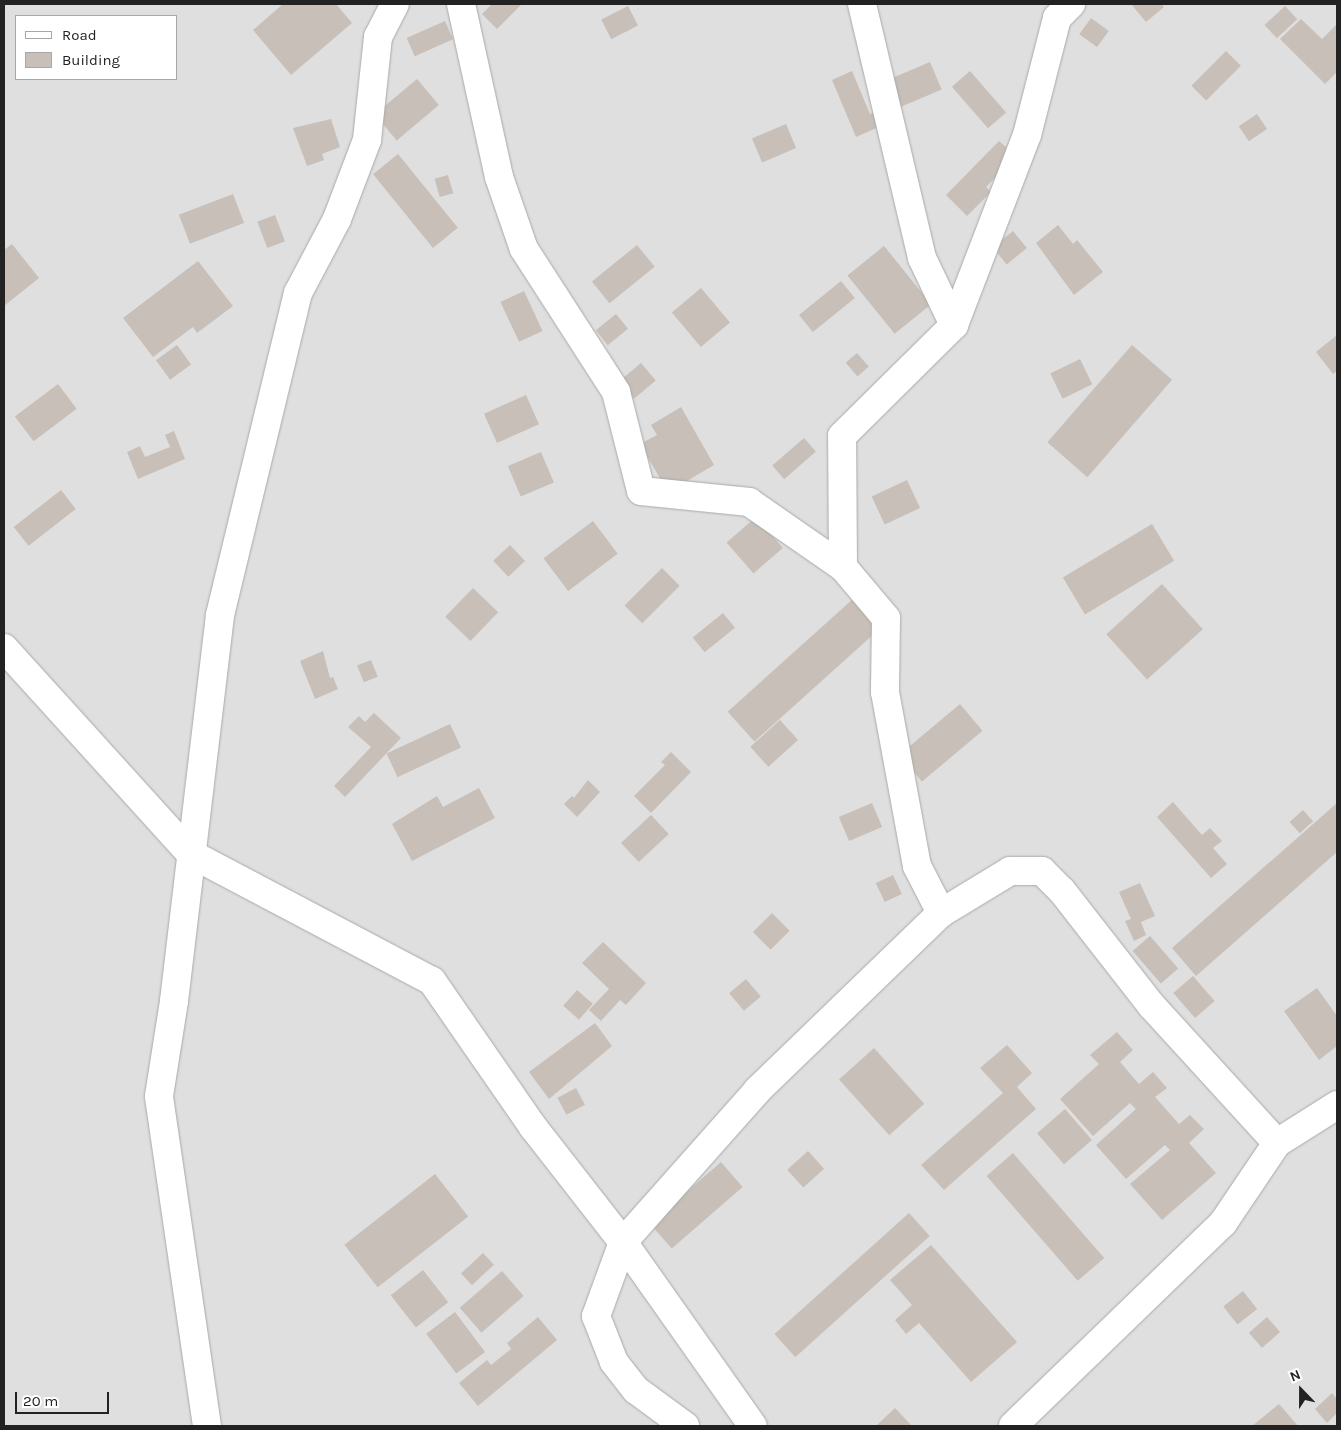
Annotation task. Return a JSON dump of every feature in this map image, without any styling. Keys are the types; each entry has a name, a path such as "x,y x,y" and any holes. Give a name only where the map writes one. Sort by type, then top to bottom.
{"street":[{"path":"207,1426 159,1096 174,1001 225,596 298,292 337,219 367,140 378,37 395,4"},
{"path":"461,4 499,177 524,249 616,392 641,491 749,502 843,567 886,618 885,692 911,837 917,866 941,913"},
{"path":"862,4 922,258 954,325"},
{"path":"843,567 842,436 954,325 1027,135 1057,18 1071,4"},
{"path":"4,648 191,854 432,981 533,1127 623,1242 753,1426"},
{"path":"685,1426 636,1390 614,1362 596,1316 623,1242 758,1090 941,913 1010,871 1042,871 1062,891 1151,1006 1277,1142"},
{"path":"1013,1426 1223,1223 1277,1142 1337,1105"}],"shaded area":[{"path":"4,4 1337,4 1337,1426 4,1426"}],"building":[{"path":"283,4 336,4 352,23 291,75 253,30"},
{"path":"492,4 521,5 497,29 482,14"},
{"path":"1131,4 1161,4 1164,7 1146,22"},
{"path":"628,6 638,26 611,39 601,20"},
{"path":"1285,6 1297,19 1277,38 1265,25"},
{"path":"1091,18 1109,31 1097,47 1079,34"},
{"path":"1301,19 1322,39 1337,24 1337,72 1325,84 1280,39"},
{"path":"445,21 453,39 415,56 407,38"},
{"path":"1226,51 1241,66 1206,100 1191,86"},
{"path":"930,62 942,90 898,108 886,81"},
{"path":"852,71 870,114 875,112 881,126 856,137 832,80"},
{"path":"970,71 1006,113 988,128 952,87"},
{"path":"417,79 439,105 397,140 375,114"},
{"path":"1257,114 1267,129 1249,141 1239,126"},
{"path":"331,119 340,147 322,154 324,160 307,166 293,128"},
{"path":"786,124 796,148 762,162 752,138"},
{"path":"999,141 1016,156 986,187 991,192 967,216 946,195"},
{"path":"398,154 458,228 433,248 373,174"},
{"path":"448,175 453,193 440,197 435,179"},
{"path":"233,194 244,223 190,244 179,215"},
{"path":"275,215 285,241 267,248 257,222"},
{"path":"1058,225 1073,244 1077,240 1103,272 1074,295 1036,243"},
{"path":"1013,231 1027,248 1007,264 993,247"},
{"path":"12,244 39,278 4,306 4,250"},
{"path":"637,245 655,267 610,303 592,282"},
{"path":"884,246 931,304 895,334 847,276"},
{"path":"198,261 233,306 197,333 193,327 153,357 123,318"},
{"path":"841,281 855,298 813,332 799,315"},
{"path":"701,288 730,322 701,347 672,312"},
{"path":"524,291 543,331 519,342 500,302"},
{"path":"616,314 628,329 608,345 596,330"},
{"path":"1337,335 1337,371 1333,374 1316,352"},
{"path":"177,345 191,364 170,380 156,360"},
{"path":"1132,345 1172,380 1087,477 1047,442"},
{"path":"857,353 869,367 857,376 846,363"},
{"path":"1080,359 1092,384 1063,399 1050,373"},
{"path":"641,363 656,381 634,399 620,381"},
{"path":"58,384 77,409 34,441 15,416"},
{"path":"526,395 539,424 497,443 484,414"},
{"path":"681,407 714,465 668,492 640,444 657,435 651,425"},
{"path":"174,431 185,459 138,479 127,452 140,446 145,457 170,447 165,435"},
{"path":"804,438 816,452 784,479 772,466"},
{"path":"541,452 554,482 521,496 508,466"},
{"path":"907,480 920,508 885,525 872,496"},
{"path":"61,490 76,509 28,546 14,527"},
{"path":"756,517 783,548 753,574 727,543"},
{"path":"593,521 618,554 568,591 543,558"},
{"path":"1152,524 1174,561 1085,614 1063,578"},
{"path":"510,545 525,561 508,577 493,561"},
{"path":"662,568 680,586 642,623 625,605"},
{"path":"1162,584 1203,629 1147,680 1106,634"},
{"path":"473,588 498,612 470,641 445,617"},
{"path":"854,598 881,628 754,741 728,712"},
{"path":"723,613 735,628 705,652 693,638"},
{"path":"323,651 330,678 333,677 338,689 315,699 300,661"},
{"path":"371,660 378,677 364,682 357,666"},
{"path":"960,704 982,731 922,782 899,755"},
{"path":"374,713 401,738 345,797 334,786 371,747 348,727 359,716 365,722"},
{"path":"780,720 798,740 768,767 750,747"},
{"path":"450,724 461,748 398,777 387,754"},
{"path":"671,752 691,772 651,813 634,796 665,765 661,762"},
{"path":"588,780 600,792 577,817 564,804 572,796 574,798"},
{"path":"479,788 495,818 412,861 392,824 437,796 443,807"},
{"path":"1173,802 1202,835 1210,828 1222,841 1213,848 1227,864 1211,878 1157,817"},
{"path":"872,803 882,827 849,841 839,817"},
{"path":"1337,803 1337,852 1196,976 1172,948"},
{"path":"1303,810 1313,821 1300,833 1290,822"},
{"path":"651,815 669,834 639,862 621,843"},
{"path":"893,875 902,894 885,902 876,883"},
{"path":"1140,883 1155,916 1141,922 1146,935 1134,941 1125,921 1131,919 1119,892"},
{"path":"772,913 790,931 771,950 753,932"},
{"path":"1150,936 1178,968 1161,984 1133,951"},
{"path":"603,942 646,983 626,1005 620,1000 601,1021 589,1010 609,989 582,963"},
{"path":"1193,976 1215,1001 1195,1018 1173,993"},
{"path":"746,979 761,997 744,1011 729,993"},
{"path":"1317,988 1337,1016 1337,1046 1319,1060 1284,1011"},
{"path":"577,990 593,1004 579,1020 563,1006"},
{"path":"595,1023 612,1046 549,1099 529,1072"},
{"path":"1117,1032 1133,1050 1120,1062 1139,1084 1153,1072 1167,1088 1155,1097 1179,1124 1190,1115 1204,1129 1189,1143 1216,1173 1162,1220 1130,1184 1170,1150 1165,1145 1126,1179 1096,1145 1136,1109 1130,1103 1093,1136 1060,1099 1099,1064 1090,1055"},
{"path":"1007,1045 1032,1073 1017,1087 1036,1109 944,1190 921,1165 1003,1093 980,1068"},
{"path":"874,1048 924,1104 889,1135 839,1079"},
{"path":"576,1088 585,1105 566,1115 557,1098"},
{"path":"1065,1109 1092,1140 1064,1164 1037,1133"},
{"path":"808,1151 824,1169 803,1188 787,1170"},
{"path":"1013,1153 1104,1258 1078,1281 987,1176"},
{"path":"721,1162 743,1187 672,1249 650,1224"},
{"path":"435,1174 468,1217 378,1287 344,1245"},
{"path":"909,1213 930,1236 795,1357 774,1334"},
{"path":"931,1245 1017,1342 971,1382 919,1323 906,1334 895,1320 912,1305 890,1280"},
{"path":"483,1253 494,1265 472,1285 461,1273"},
{"path":"423,1270 448,1302 416,1328 391,1295"},
{"path":"502,1271 524,1296 481,1333 460,1308"},
{"path":"1243,1291 1257,1309 1237,1325 1223,1306"},
{"path":"455,1312 485,1352 456,1374 426,1334"},
{"path":"538,1317 557,1340 478,1406 459,1383 487,1360 491,1365 511,1349 507,1343"},
{"path":"1267,1317 1280,1332 1262,1348 1249,1333"},
{"path":"1332,1393 1337,1399 1337,1413 1327,1423 1315,1409"},
{"path":"1279,1404 1298,1426 1252,1426"},
{"path":"895,1408 912,1426 877,1425"}]}
